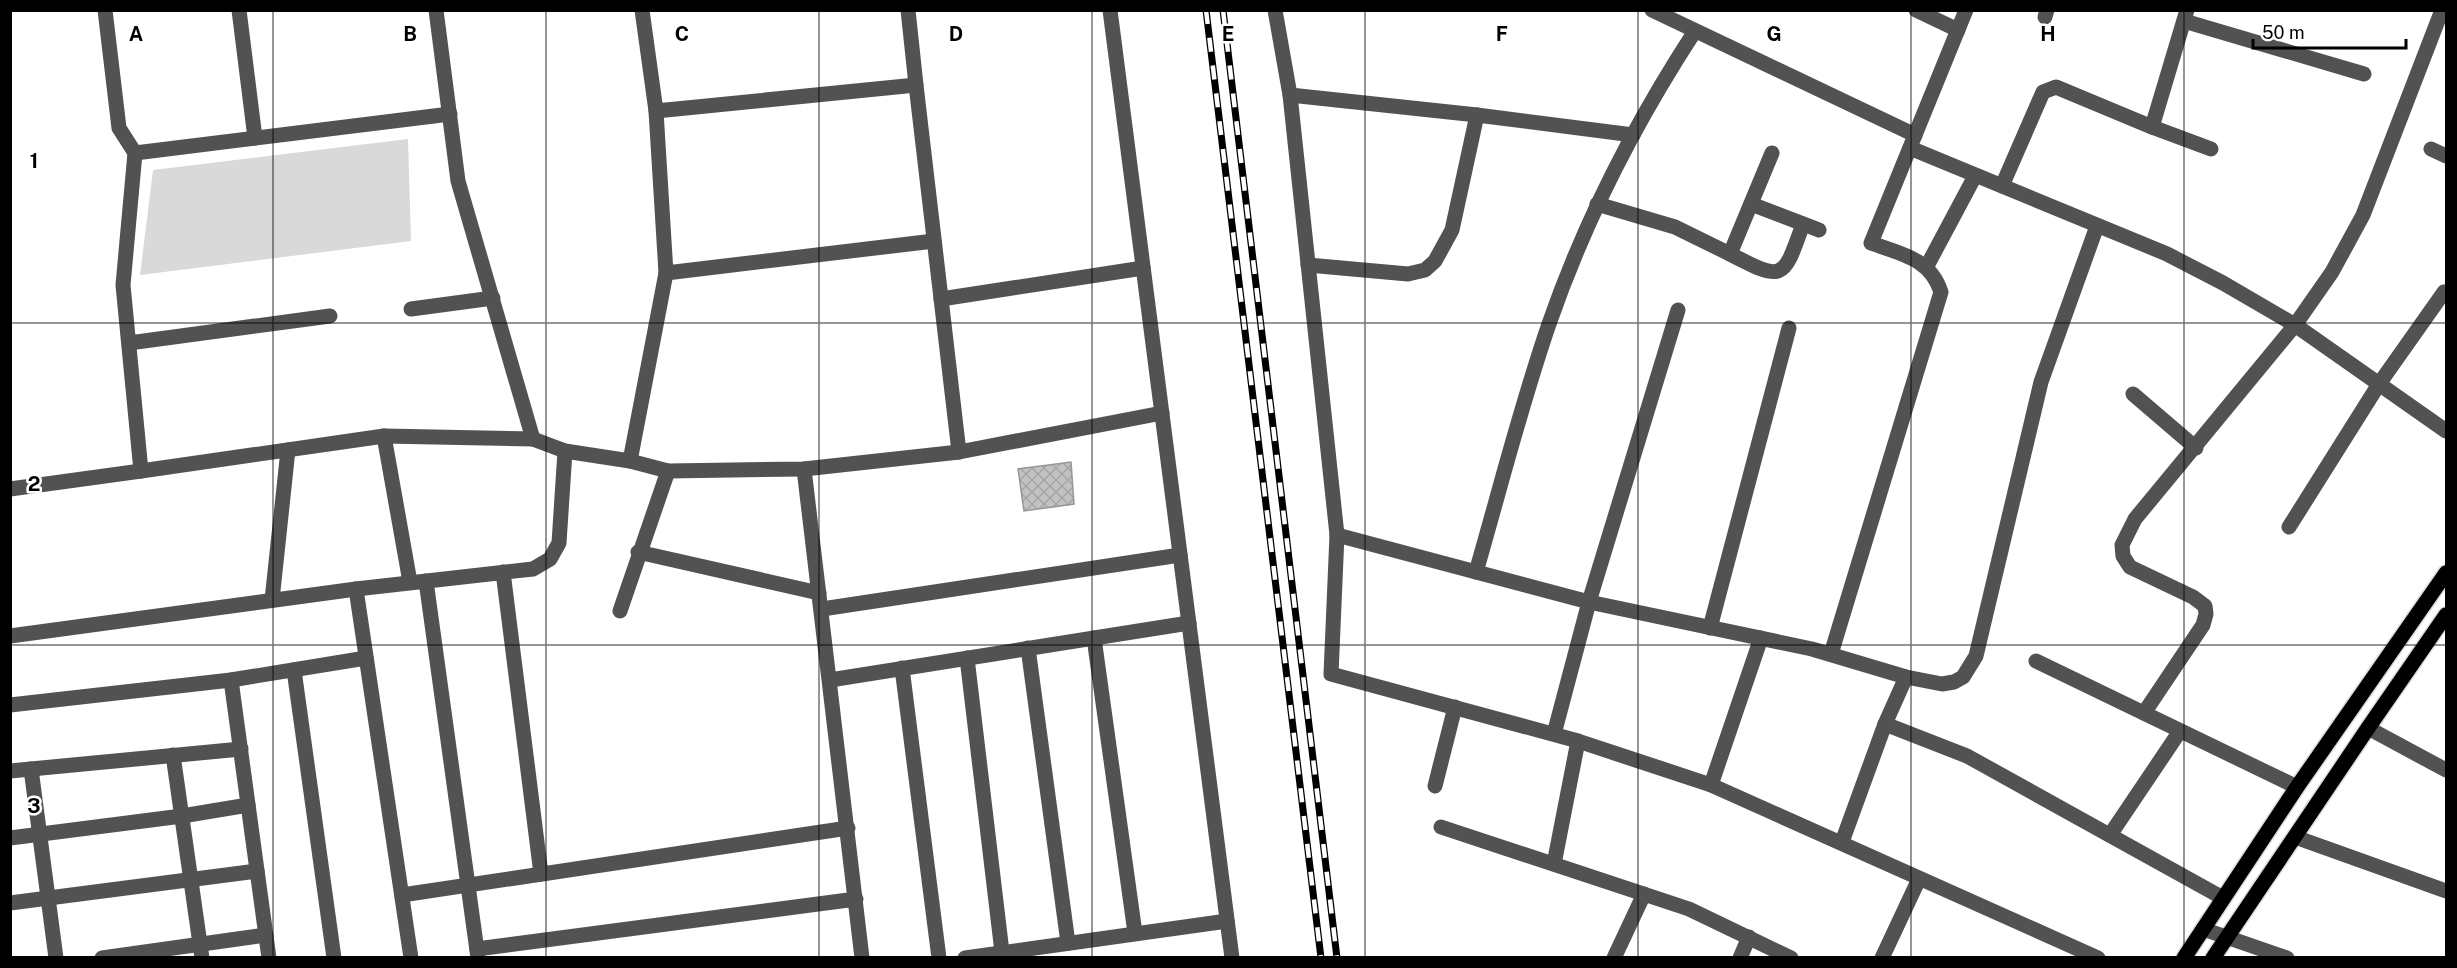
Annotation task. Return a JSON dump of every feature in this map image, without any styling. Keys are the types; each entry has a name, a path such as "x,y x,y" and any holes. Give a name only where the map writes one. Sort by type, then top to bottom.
{"main road":[{"path":"2184,957 2297,787 2446,573"},
{"path":"2213,957 2446,615"}],"street":[{"path":"105,10 119,128 135,153 123,285 141,471"},
{"path":"239,10 255,138"},
{"path":"436,10 458,181 533,439"},
{"path":"630,461 666,273 656,111 642,10"},
{"path":"908,10 959,452"},
{"path":"1110,10 1232,957"},
{"path":"1275,10 1290,95 1337,535 1331,674 1578,741 1711,785 2098,957"},
{"path":"1652,10 1975,176 2167,254 2204,272 2295,325 2446,431"},
{"path":"1916,10 1958,30"},
{"path":"1831,654 1941,292 1936,278 1927,266 1910,257 1871,243 1966,10"},
{"path":"2144,713 2203,625 2206,614 2205,606 2193,597 2130,567 2123,556 2122,545 2135,519 2196,448 2295,325 2332,272 2363,215 2442,10"},
{"path":"2152,126 2185,16 2364,74"},
{"path":"1476,572 1550,323 1598,204 1659,87 1695,31"},
{"path":"656,111 916,85"},
{"path":"2002,186 2043,92 2055,87 2211,148"},
{"path":"1290,95 1478,115 1633,135"},
{"path":"135,153 450,114"},
{"path":"1308,265 1408,274 1425,270 1435,261 1452,230 1478,115"},
{"path":"2431,149 2446,156"},
{"path":"1730,254 1772,153"},
{"path":"1927,266 1975,176"},
{"path":"1598,204 1675,227 1763,271 1773,272 1783,269 1790,261 1803,224"},
{"path":"1751,204 1819,230"},
{"path":"1337,535 1589,602 1831,654 1942,684 1954,682 1963,677 1976,656 2041,382 2097,226"},
{"path":"666,273 934,241"},
{"path":"941,299 1143,268"},
{"path":"2289,527 2379,384 2444,292"},
{"path":"411,309 493,298"},
{"path":"1554,734 1589,602 1678,310"},
{"path":"129,343 330,316"},
{"path":"1710,628 1789,328"},
{"path":"2133,394 2196,448"},
{"path":"10,489 384,436 533,439 565,452 630,461 668,471 804,469 959,452 1162,413"},
{"path":"384,436 410,582"},
{"path":"272,600 288,450"},
{"path":"10,636 356,589 533,568 550,559 559,543 565,452"},
{"path":"804,469 862,957"},
{"path":"620,610 638,552 668,471"},
{"path":"638,552 820,601 1180,555"},
{"path":"503,572 541,874"},
{"path":"426,581 478,953 856,899"},
{"path":"356,589 411,957"},
{"path":"830,680 1189,623"},
{"path":"1094,638 1136,933"},
{"path":"1711,785 1761,638"},
{"path":"1028,648 1068,943"},
{"path":"10,705 231,680 366,658"},
{"path":"967,658 1002,952"},
{"path":"2036,661 2297,787"},
{"path":"902,668 939,957"},
{"path":"294,670 334,957"},
{"path":"1842,842 1885,724 1906,676"},
{"path":"231,680 269,957"},
{"path":"1435,786 1455,707"},
{"path":"1885,724 1967,756 2223,898"},
{"path":"2368,728 2446,770"},
{"path":"2109,835 2180,731"},
{"path":"1554,864 1578,741"},
{"path":"10,771 241,749"},
{"path":"174,755 201,952"},
{"path":"32,769 56,957"},
{"path":"10,838 248,806"},
{"path":"402,895 848,828"},
{"path":"1441,828 1689,909 1791,957"},
{"path":"2295,837 2446,891"},
{"path":"10,903 257,871"},
{"path":"1882,957 1919,879"},
{"path":"1614,957 1644,894"},
{"path":"965,957 1227,921"},
{"path":"2203,929 2287,957"},
{"path":"102,957 201,952 266,935"},
{"path":"1740,957 1749,938"}],"shaded area":[{"path":"408,139 411,241 140,275 153,170"}],"building":[{"path":"1071,462 1074,504 1024,511 1018,469"}],"railway":[{"path":"1206,10 1321,958"},
{"path":"1223,10 1337,958"}]}
